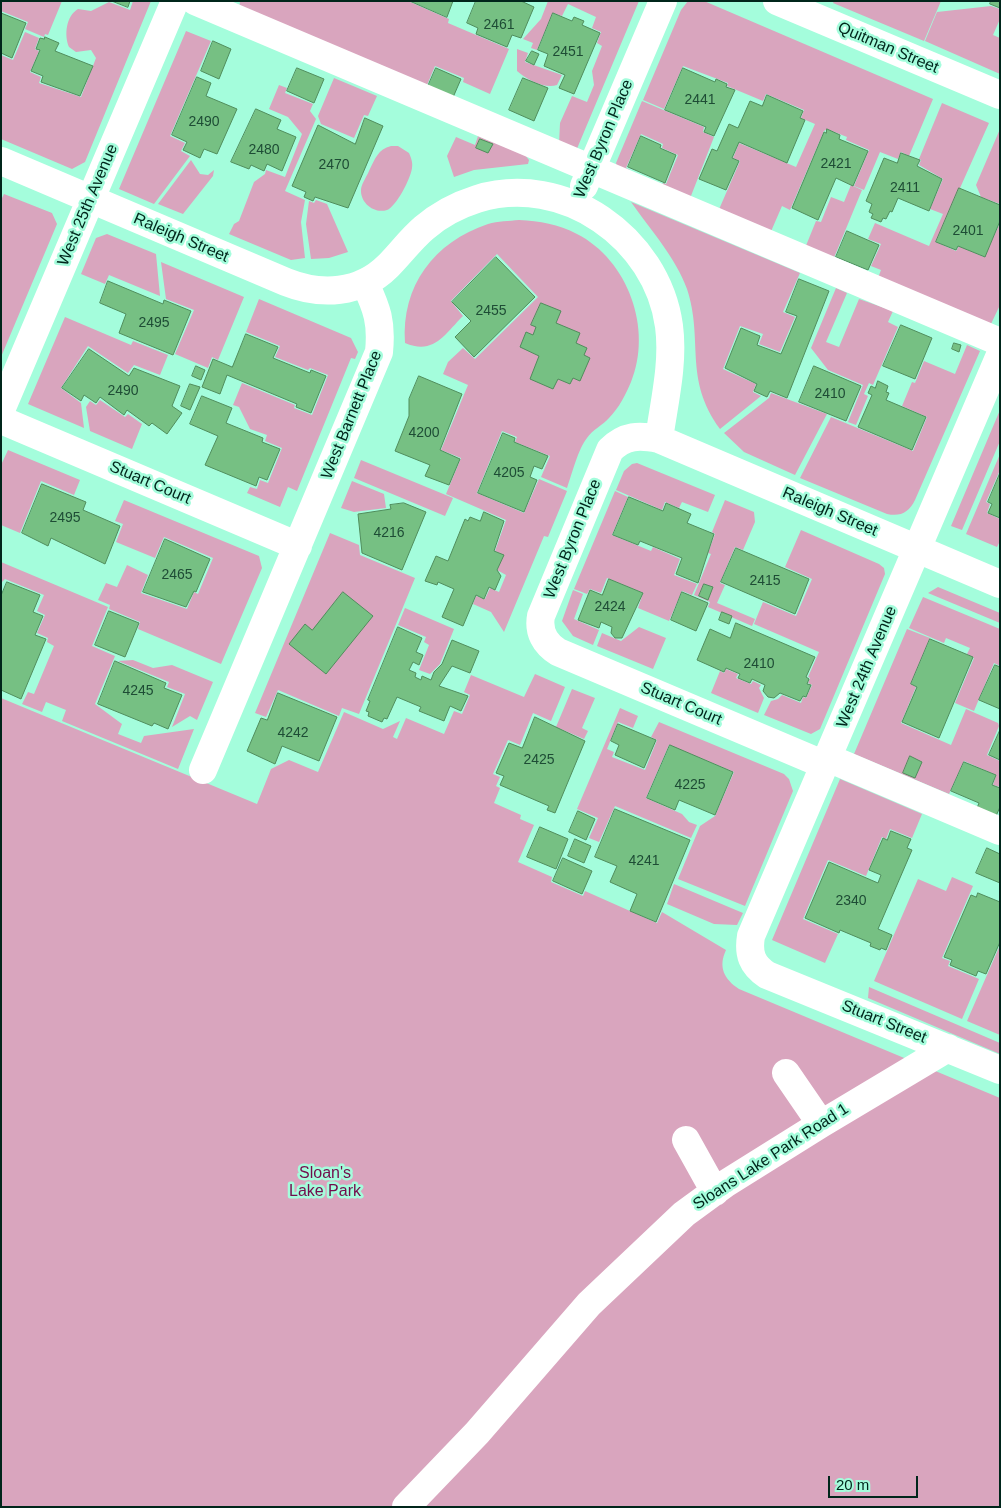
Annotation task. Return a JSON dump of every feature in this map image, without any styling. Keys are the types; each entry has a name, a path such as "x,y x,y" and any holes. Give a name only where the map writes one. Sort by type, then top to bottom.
{"street":[{"name":"West 25th Avenue","path":"2,410 175,1"},
{"path":"195,1 1000,342"},
{"name":"West Byron Place","path":"543,637 540,626 541,616 610,450 629,437 644,436 660,439 670,364 669,326 659,292 646,265 630,244 612,226 576,204 663,1"},
{"name":"Quitman Street","path":"777,1 1000,96"},
{"name":"Raleigh Street","path":"1,161 298,287 325,292 365,283"},
{"path":"365,283 387,267 423,228 448,211 477,199 504,193 522,193 540,194 576,204"},
{"name":"West Barnett Place","path":"203,770 379,352 380,322 377,308 365,283"},
{"name":"West 24th Avenue","path":"768,975 754,963 750,954 751,936 1000,355"},
{"name":"Stuart Court","path":"2,410 298,546"},
{"name":"Raleigh Street","path":"660,439 1000,584"},
{"name":"Stuart Court","path":"543,637 558,652 1000,831"},
{"name":"Stuart Street","path":"768,975 1000,1070"},
{"name":"Sloans Lake Park Road 1","path":"406,1507 478,1433 589,1304 684,1214 821,1124 948,1048"},
{"path":"786,1073 821,1124"},
{"path":"686,1140 715,1192"}],"green space":[{"path":"1,1 62,1 48,35 45,34 44,37 25,29 28,22 1,11"},
{"path":"133,1 151,1 85,162 72,169 1,139 1,55 13,60 25,32 39,38 35,49 39,51 30,72 41,77 39,83 81,97 96,58 91,50 76,52 69,47 66,32 71,16 78,9 91,11 109,2 130,10"},
{"path":"240,1 408,1 449,19 448,23 509,49 490,94 463,82 464,78 435,66 425,90 239,11"},
{"path":"548,1 639,1 576,151 559,144 560,123 572,96 587,102 594,85 592,71 602,46 597,43 601,32 592,28 596,17 568,4 562,16 553,13 537,50 531,48 533,43 523,39 541,19"},
{"path":"688,1 704,1 933,99 909,156 901,152 898,159 880,152 864,190 854,186 869,150 846,140 847,137 827,129 824,131 790,210 782,206 769,236 717,214 740,161 733,158 739,143 796,167 815,124 801,118 804,110 766,94 763,101 727,86 728,83 683,66 664,109 643,100 681,10"},
{"path":"834,1 941,1 924,41 833,3"},
{"path":"991,6 1000,9 1000,19 993,35 1000,38 1000,74 925,41 937,12"},
{"path":"186,31 211,41 170,136 185,143 181,151 190,156 154,204 119,189"},
{"path":"517,49 528,53 525,62 562,75 557,85 547,86 536,83 517,71"},
{"path":"334,78 377,96 368,116 364,115 354,138 321,124 318,116"},
{"path":"279,85 287,88 285,93 313,104 310,111 316,119 285,191 305,200 301,222 305,258 291,260 229,234 234,224 239,221 254,182 265,174 266,170 285,177 302,134 288,117 269,109"},
{"path":"642,101 704,127 703,132 714,137 689,201 661,189 663,183 666,184 678,155 662,148 663,144 641,134 626,168 630,170 628,174 618,170 616,163"},
{"path":"942,103 989,123 936,242 956,251 959,246 984,257 1000,223 1000,305 990,326 878,278 881,270 871,266 881,244 868,239 875,223 929,246 943,214 930,209 943,179 919,165 921,160 919,159"},
{"path":"1000,129 1000,204 981,197 976,185"},
{"path":"478,136 525,155 529,160 528,164 474,170 454,177 447,156 456,137 475,145"},
{"path":"398,146 409,153 412,168 406,185 395,204 391,208 382,211 373,209 365,203 361,189 377,155 383,149"},
{"path":"191,160 200,174 208,175 214,170 213,176 183,214 158,204"},
{"path":"851,185 862,190 831,265 803,253 816,221 821,222 831,197 844,202"},
{"path":"4,194 52,213 57,224 1,357 1,200"},
{"path":"316,200 327,204 348,252 329,258 311,259 306,224 309,201 314,203"},
{"path":"631,202 800,273 783,312 795,317 780,352 759,344 763,334 740,326 723,369 756,384 753,392 761,396 720,429 702,393 696,359 692,308 687,289 676,266 662,244"},
{"path":"519,220 549,224 577,234 595,246 610,261 622,278 631,298 637,319 639,340 637,361 627,391 613,414 589,435 584,443 567,488 541,477 550,456 515,442 517,437 502,431 476,495 477,493 524,513 539,479 567,491 548,537 544,536 504,632 491,612 473,604 476,596 485,599 490,588 499,592 506,575 497,570 503,555 495,551 506,520 446,494 461,458 441,450 468,385 443,374 448,362 463,348 475,359 538,297 497,254 451,301 463,316 438,341 424,347 405,343 405,322 415,285 437,255 452,242 469,232 492,223"},
{"path":"107,234 156,254 160,296 109,275 105,284 81,274 96,238"},
{"path":"161,262 244,297 218,360 212,357 208,368 175,354 194,310 166,299"},
{"path":"836,288 847,293 826,342 839,347 859,299 893,311 888,322 898,327 873,385 869,383 864,394 868,396 856,425 848,422 863,385 828,370 811,348"},
{"path":"259,299 351,338 358,352 355,359 351,358 297,491 288,487 280,507 247,493 250,487 257,489 260,480 268,483 282,448 265,441 267,435 250,429 239,407 233,405 242,383 295,405 294,408 312,415 328,375 310,368 308,370 275,357 280,346 246,332"},
{"path":"65,317 131,345 133,341 168,355 160,375 134,365 128,373 88,346 61,388 81,403 84,428 28,404"},
{"path":"967,345 980,351 915,500 904,513 896,515 887,514 800,478 831,417 913,451 927,417 902,406 912,382 915,383 924,361 955,374"},
{"path":"771,393 827,414 795,475 744,452 724,433 769,398"},
{"path":"100,400 125,417 128,414 142,424 132,449 90,431 86,407 90,401 96,405"},
{"path":"1000,410 1000,441 962,530 951,526"},
{"path":"8,450 80,480 74,495 41,481 20,533 1,525 1,465"},
{"path":"1000,454 1000,470 986,502 990,504 987,513 1000,519 1000,541 997,547 966,534"},
{"path":"361,460 453,498 445,516 354,478"},
{"path":"637,463 715,495 708,512 682,502 679,508 665,502 662,510 616,490 624,471 632,464"},
{"path":"352,481 384,494 386,508 354,512 341,508"},
{"path":"615,491 628,497 612,535 651,551 653,547 680,559 674,575 697,584 692,595 682,591 669,621 638,608 643,593 607,578 601,593 590,589 587,594 574,589"},
{"path":"124,500 259,556 262,568 221,664 138,629 140,622 109,609 110,605 98,600 106,583 117,587 127,565 148,575 141,593 187,609 194,592 198,594 213,558 164,537 155,558 116,542 123,524 115,521"},
{"path":"725,500 754,512 755,522 743,550 735,547 720,583 725,585 717,603 755,619 752,626 708,607 710,602 694,595 711,554 708,553 715,534 712,532"},
{"path":"801,530 879,564 884,568 885,574 820,729 811,734 764,715 771,701 778,699 782,695 801,703 803,697 806,698 812,685 808,683 810,678 808,677 819,652 754,624 763,602 796,616 812,579 785,567"},
{"path":"330,533 359,545 360,555 415,578 359,714 342,708 339,716 278,690 266,717 255,713"},
{"path":"1,562 108,607 92,646 115,656 95,704 122,724 118,734 141,743 144,736 194,729 178,769 62,721 66,710 46,702 42,712 22,704 28,692 34,694 54,646 47,642 48,638 37,633 45,615 37,611 44,595 5,579 1,583"},
{"path":"938,587 1000,613 1000,623 928,593"},
{"path":"573,590 583,594 574,619 599,630 593,645 573,636 562,621"},
{"path":"923,597 1000,629 1000,666 994,663 974,711 955,703 974,658 967,654 970,648 946,638 944,643 909,628"},
{"path":"405,608 454,629 440,664 430,674 419,670 429,645 424,642 426,637 398,625"},
{"path":"639,627 666,638 653,669 597,646 602,633 621,641"},
{"path":"907,629 930,638 911,684 916,687 901,723 951,745 966,709 998,723 999,726 987,755 1000,761 1000,787 993,785 996,775 964,761 949,794 854,754"},
{"path":"133,660 153,668 172,665 213,682 197,720 190,716 172,727 185,694 167,687 169,682 118,661"},
{"path":"726,669 738,674 736,678 751,684 753,681 761,685 759,688 764,698 758,713 711,693 720,671 724,673"},
{"name":"Sloan's Lake Park","path":"535,674 565,687 551,721 533,713 520,745 508,740 493,774 500,777 496,786 500,788 494,803 521,815 520,819 534,825 518,862 552,877 551,882 583,896 585,891 657,923 662,912 726,950 723,962 724,972 726,977 739,989 1000,1098 1000,1507 1,1507 1,698 257,804 271,769 289,760 318,772 344,712 383,729 400,721 393,737 397,739 406,718 444,734 454,711 462,714 470,695 464,692 471,675 524,697"},
{"path":"572,689 595,698 582,728 588,731 584,739 556,727"},
{"path":"620,708 638,716 633,728 618,722 607,749 614,752 612,757 645,770 657,740 651,737 659,722 784,774 789,779 793,791 745,906 678,879 700,826 715,816 734,772 669,745 646,798 682,814 689,822 697,825 691,838 615,806 599,842 589,838 598,818 577,809"},
{"path":"840,779 922,814 912,838 890,829 886,839 882,837 866,876 828,860 803,919 838,934 825,963 772,940"},
{"path":"952,877 973,886 942,958 950,961 948,966 979,979 962,1019 874,981 918,879 946,891"},
{"path":"674,884 743,913 737,925 714,924 667,904"},
{"path":"1000,945 1000,1035 967,1021"},
{"path":"869,987 1000,1043 1000,1054 868,998"}],"building":[{"path":"112,1 130,1 128,7"},
{"path":"410,1 453,1 447,17"},
{"path":"476,1 521,1 534,7 521,38 512,35 507,47 476,34 478,28 467,23"},
{"path":"991,1 1000,1 1000,8 990,4"},
{"path":"1,13 26,23 12,58 1,53"},
{"path":"553,13 572,21 574,17 584,21 582,25 600,33 574,94 559,88 565,75 544,66 548,54 538,50"},
{"path":"45,37 59,43 55,51 93,66 80,96 41,82 43,76 31,71 40,50 36,49 40,38 44,39"},
{"path":"213,41 231,49 219,79 201,71"},
{"path":"532,51 539,54 534,65 526,61"},
{"path":"297,68 324,79 314,103 287,91"},
{"path":"436,68 461,79 451,102 426,91"},
{"path":"683,68 715,82 716,79 727,84 726,87 735,90 714,136 704,132 706,127 665,110"},
{"path":"197,77 211,83 206,96 237,109 217,154 204,149 200,158 183,150 187,142 172,135"},
{"path":"523,78 548,88 534,121 509,110"},
{"path":"767,95 803,111 800,118 805,120 787,163 739,142 732,158 739,161 726,190 699,179 712,149 717,151 729,124 738,128 750,101 762,106"},
{"path":"256,109 281,120 277,129 296,137 282,171 267,164 264,171 251,165 249,169 231,162"},
{"path":"365,118 383,126 348,208 315,197 313,201 304,197 306,192 292,186 318,125 355,144"},
{"path":"827,129 840,135 839,139 868,151 853,186 836,178 818,220 792,208 824,132 826,133"},
{"path":"641,136 661,145 660,148 676,155 665,183 628,167"},
{"path":"480,139 493,144 488,153 476,148"},
{"path":"901,153 920,160 917,166 942,179 929,211 898,198 892,212 890,211 886,219 883,218 881,222 871,218 873,214 869,212 872,204 866,201 884,158 897,163"},
{"path":"959,188 1000,205 1000,221 985,257 958,246 956,250 936,242"},
{"path":"847,231 879,245 868,270 836,257"},
{"path":"496,257 535,297 474,357 455,337 471,321 452,302"},
{"path":"799,279 829,291 787,398 770,391 767,397 754,391 757,384 725,368 741,328 760,336 757,345 781,354 797,316 786,312"},
{"path":"108,281 163,304 164,300 191,311 173,355 119,333 126,314 100,303"},
{"path":"541,303 561,311 556,323 580,333 576,343 587,348 584,355 590,358 580,381 573,378 570,384 558,379 553,389 530,379 539,356 520,347 526,332 533,335 536,327 531,325"},
{"path":"901,325 932,338 915,379 883,366"},
{"path":"246,334 278,347 273,358 310,373 311,370 326,376 311,413 296,407 297,404 227,375 220,394 202,387 213,359 232,367"},
{"path":"954,343 961,345 959,352 952,349"},
{"path":"89,349 129,376 134,368 180,386 172,406 182,413 167,434 152,423 149,426 127,410 124,415 100,397 96,403 84,395 81,401 62,388"},
{"path":"196,366 205,370 201,380 192,376"},
{"path":"814,366 861,386 846,421 799,402"},
{"path":"419,376 462,394 440,450 460,459 449,485 425,476 430,465 395,451 409,416 409,399"},
{"path":"878,381 888,386 886,392 889,393 886,400 926,417 912,450 858,427 872,395 868,393 871,386 875,388"},
{"path":"190,384 200,387 190,410 181,406"},
{"path":"202,396 232,408 226,423 263,438 262,442 280,449 267,480 259,477 256,486 205,465 218,436 190,424"},
{"path":"503,433 515,438 514,442 548,456 542,469 534,466 530,477 537,480 524,512 478,493"},
{"path":"1000,473 1000,518 988,513 992,504 988,502"},
{"path":"42,484 86,502 83,510 120,526 105,564 51,538 48,546 22,533"},
{"path":"629,497 663,511 666,503 691,514 687,523 714,534 698,583 676,574 682,558 640,541 638,545 613,535"},
{"path":"404,503 426,512 402,570 362,553 358,514 391,509 390,505"},
{"path":"484,512 504,521 494,551 504,555 497,570 501,576 495,590 489,587 484,599 476,595 463,626 442,617 454,589 438,582 437,585 425,581 436,556 448,561 465,519 468,521 470,517 480,521"},
{"path":"165,539 210,559 196,592 194,591 186,607 143,592"},
{"path":"736,548 809,579 795,614 721,582"},
{"path":"609,579 643,593 622,638 615,638 611,633 612,627 601,622 599,628 578,620 590,590 602,595"},
{"path":"7,582 40,595 33,612 43,616 35,635 46,639 21,699 1,690 1,596"},
{"path":"704,584 713,587 708,600 699,596"},
{"path":"343,592 373,616 326,674 289,644 305,624 312,630"},
{"path":"682,592 708,603 696,631 671,620"},
{"path":"109,611 139,623 125,657 95,645"},
{"path":"722,612 732,616 729,624 719,620"},
{"path":"736,623 815,657 806,677 809,679 807,684 811,685 806,697 803,696 800,701 780,693 774,698 768,697 763,691 765,685 752,679 750,683 738,678 740,674 726,668 724,672 697,660 710,629 730,638"},
{"path":"398,627 422,638 416,652 423,655 419,665 413,662 409,670 416,673 415,677 421,680 422,676 431,680 434,672 442,664 452,640 479,651 470,673 452,666 439,686 468,696 461,711 450,706 444,721 419,711 421,707 397,697 387,719 384,718 382,722 368,716 369,712 366,711 370,701 368,700"},
{"path":"930,639 973,657 939,738 902,722 917,687 911,684"},
{"path":"115,661 166,683 164,688 182,695 168,729 154,723 152,726 98,704"},
{"path":"995,665 1000,667 1000,709 979,700"},
{"path":"278,693 337,717 319,761 282,746 275,764 247,751 261,718 267,720"},
{"path":"535,717 585,741 555,813 547,810 549,806 500,785 504,776 496,773 509,743 522,748"},
{"path":"618,724 656,740 644,768 615,755 619,745 611,741"},
{"path":"1000,730 1000,760 989,755"},
{"path":"670,745 733,772 715,815 679,800 675,810 647,798"},
{"path":"910,756 922,762 915,778 903,773"},
{"path":"964,762 996,775 992,785 1000,788 1000,807 996,816 977,808 979,803 951,791"},
{"path":"615,809 690,840 656,922 630,911 637,894 610,882 617,866 595,857"},
{"path":"578,811 595,819 586,840 569,832"},
{"path":"540,827 568,839 556,869 527,857"},
{"path":"891,831 911,839 907,848 912,850 878,929 892,935 886,950 881,948 880,950 870,946 871,943 840,930 839,933 805,918 829,862 878,883 881,875 869,870 883,838 887,840"},
{"path":"575,839 591,846 584,863 568,856"},
{"path":"987,848 1000,854 1000,883 976,873"},
{"path":"563,858 592,871 582,894 553,881"},
{"path":"978,893 1000,902 1000,942 986,974 978,971 976,976 950,965 952,960 944,957 971,895 976,897"}]}
